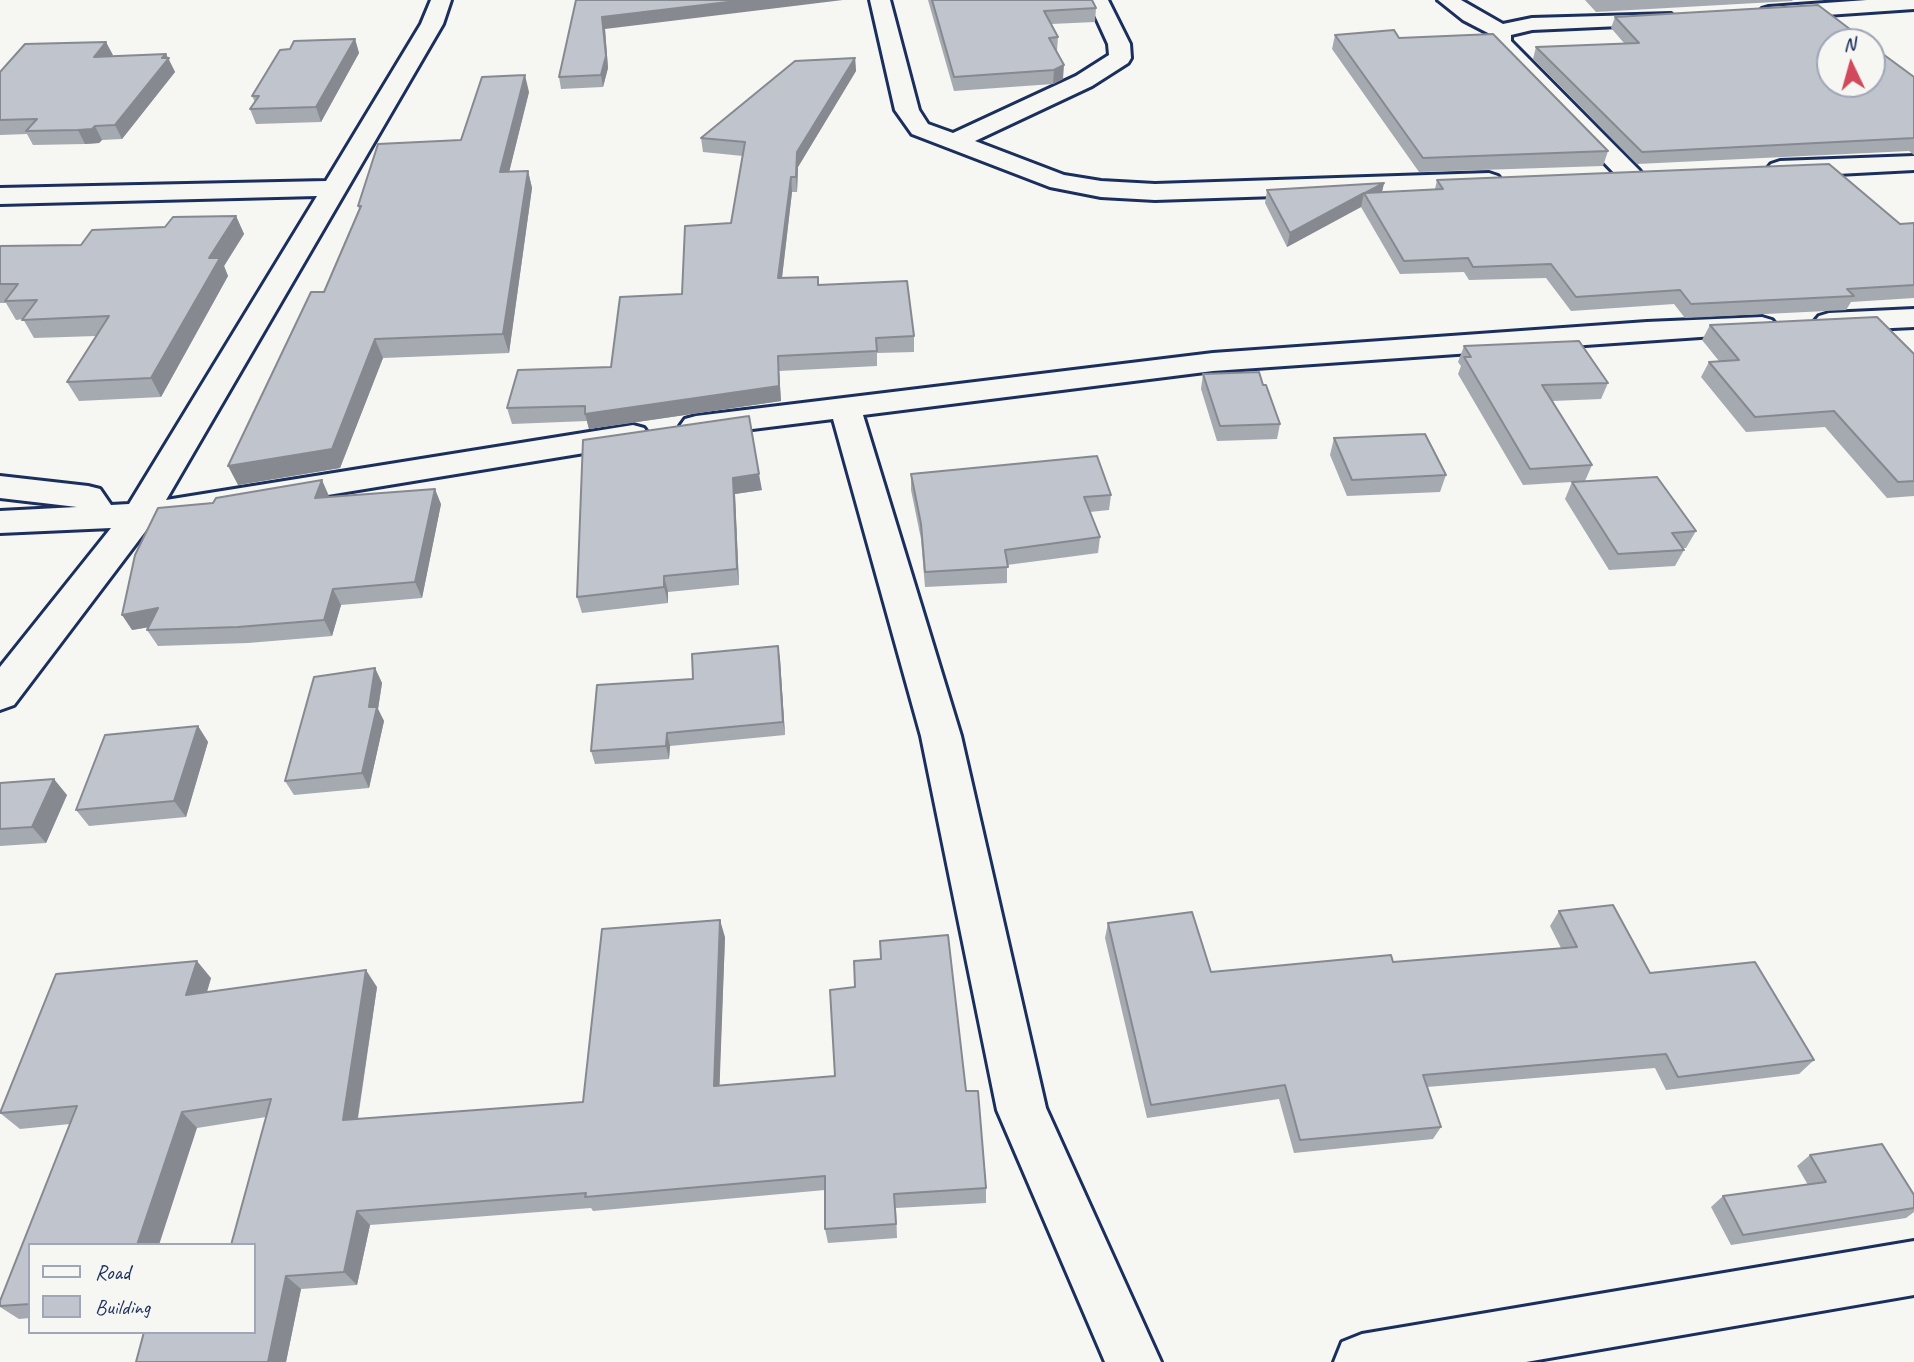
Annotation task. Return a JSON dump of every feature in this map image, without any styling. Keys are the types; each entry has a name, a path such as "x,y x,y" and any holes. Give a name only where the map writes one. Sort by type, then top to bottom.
{"street":[{"path":"0,695 140,515 432,24 441,0"},
{"path":"880,0 907,110 920,129 1059,182 1101,189 1182,192 1507,180"},
{"path":"954,142 1084,81 1120,58 1119,44 1098,0"},
{"path":"1448,0 1470,16 1501,31 1532,24 1685,17"},
{"path":"1751,14 1889,2 1914,3"},
{"path":"1889,2 1914,23"},
{"path":"1501,31 1500,41 1630,175"},
{"path":"1752,170 1914,163"},
{"path":"1602,176 1657,174"},
{"path":"0,196 335,188"},
{"path":"0,522 140,515 589,441 1213,362 1647,331 1914,318"},
{"path":"845,407 941,736 1022,1110 1133,1362"},
{"path":"0,487 88,498 97,507 94,518"},
{"path":"1362,1362 1914,1268"}],"building":[{"path":"576,0 745,0 602,17 606,56 601,75 559,77"},
{"path":"932,0 1092,0 1096,8 1044,11 1058,37 1049,38 1064,65 1054,70 954,77"},
{"path":"1818,5 1848,28 1816,28 1816,98 1886,98 1886,56 1914,77 1914,138 1642,152 1536,47 1639,43 1615,17"},
{"path":"1394,30 1399,38 1493,34 1608,151 1423,158 1335,35"},
{"path":"355,39 316,107 250,109 259,96 252,96 280,50 290,49 294,41"},
{"path":"106,42 94,57 166,54 162,58 169,58 115,125 78,130 26,131 37,119 0,120 0,72 25,44"},
{"path":"855,58 797,152 796,177 791,177 778,278 818,277 818,285 907,281 914,336 876,338 877,351 778,356 779,386 585,414 585,406 507,408 518,370 611,367 620,297 682,294 685,226 731,223 745,142 701,138 795,61"},
{"path":"525,75 500,172 528,171 503,334 375,339 332,449 228,466 311,292 324,292 361,206 358,206 378,144 461,140 482,77"},
{"path":"1829,164 1900,224 1914,223 1914,285 1847,289 1854,296 1691,304 1680,290 1576,297 1551,264 1473,267 1468,258 1404,261 1364,193 1290,233 1267,190 1384,183 1365,193 1443,189 1437,180"},
{"path":"236,216 209,258 220,258 151,378 67,382 109,316 22,320 37,300 5,301 18,284 0,284 0,246 81,245 92,230 165,227 173,217"},
{"path":"1877,317 1914,354 1914,481 1898,482 1834,411 1755,417 1709,362 1739,360 1710,325"},
{"path":"1579,341 1608,383 1542,385 1592,465 1530,469 1464,357 1471,357 1464,346"},
{"path":"1259,372 1280,424 1220,426 1203,374"},
{"path":"749,416 759,474 733,478 737,569 664,576 664,587 577,597 583,440"},
{"path":"1425,434 1446,475 1352,480 1334,438"},
{"path":"1097,456 1111,495 1084,497 1100,537 1005,550 1008,567 925,572 921,524 911,474"},
{"path":"1657,477 1696,531 1672,533 1684,550 1618,554 1572,482"},
{"path":"322,480 315,498 435,489 415,582 333,589 324,620 238,627 147,630 158,608 122,615 135,555 158,508 213,503 216,498"},
{"path":"778,646 783,722 667,733 666,746 591,751 597,685 693,679 692,654"},
{"path":"375,668 369,707 377,707 362,773 285,781 314,677"},
{"path":"198,726 174,801 76,810 105,735"},
{"path":"54,779 32,827 0,829 0,783"},
{"path":"1613,905 1650,973 1755,962 1814,1060 1678,1077 1666,1054 1423,1075 1441,1127 1300,1140 1285,1085 1151,1105 1108,923 1192,912 1211,972 1391,955 1393,962 1577,947 1559,911"},
{"path":"720,920 714,1086 835,1076 830,990 855,987 854,961 881,959 880,941 948,935 966,1091 978,1091 986,1188 894,1194 896,1224 825,1229 825,1176 585,1197 586,1193 357,1211 344,1272 286,1276 268,1362 136,1362 143,1334 256,1334 256,1243 232,1243 271,1099 182,1112 138,1243 28,1243 28,1304 0,1306 77,1106 0,1113 56,974 197,961 186,995 366,970 343,1120 583,1102 602,929"},
{"path":"1882,1144 1914,1195 1914,1208 1743,1235 1723,1196 1826,1182 1810,1155"}]}
